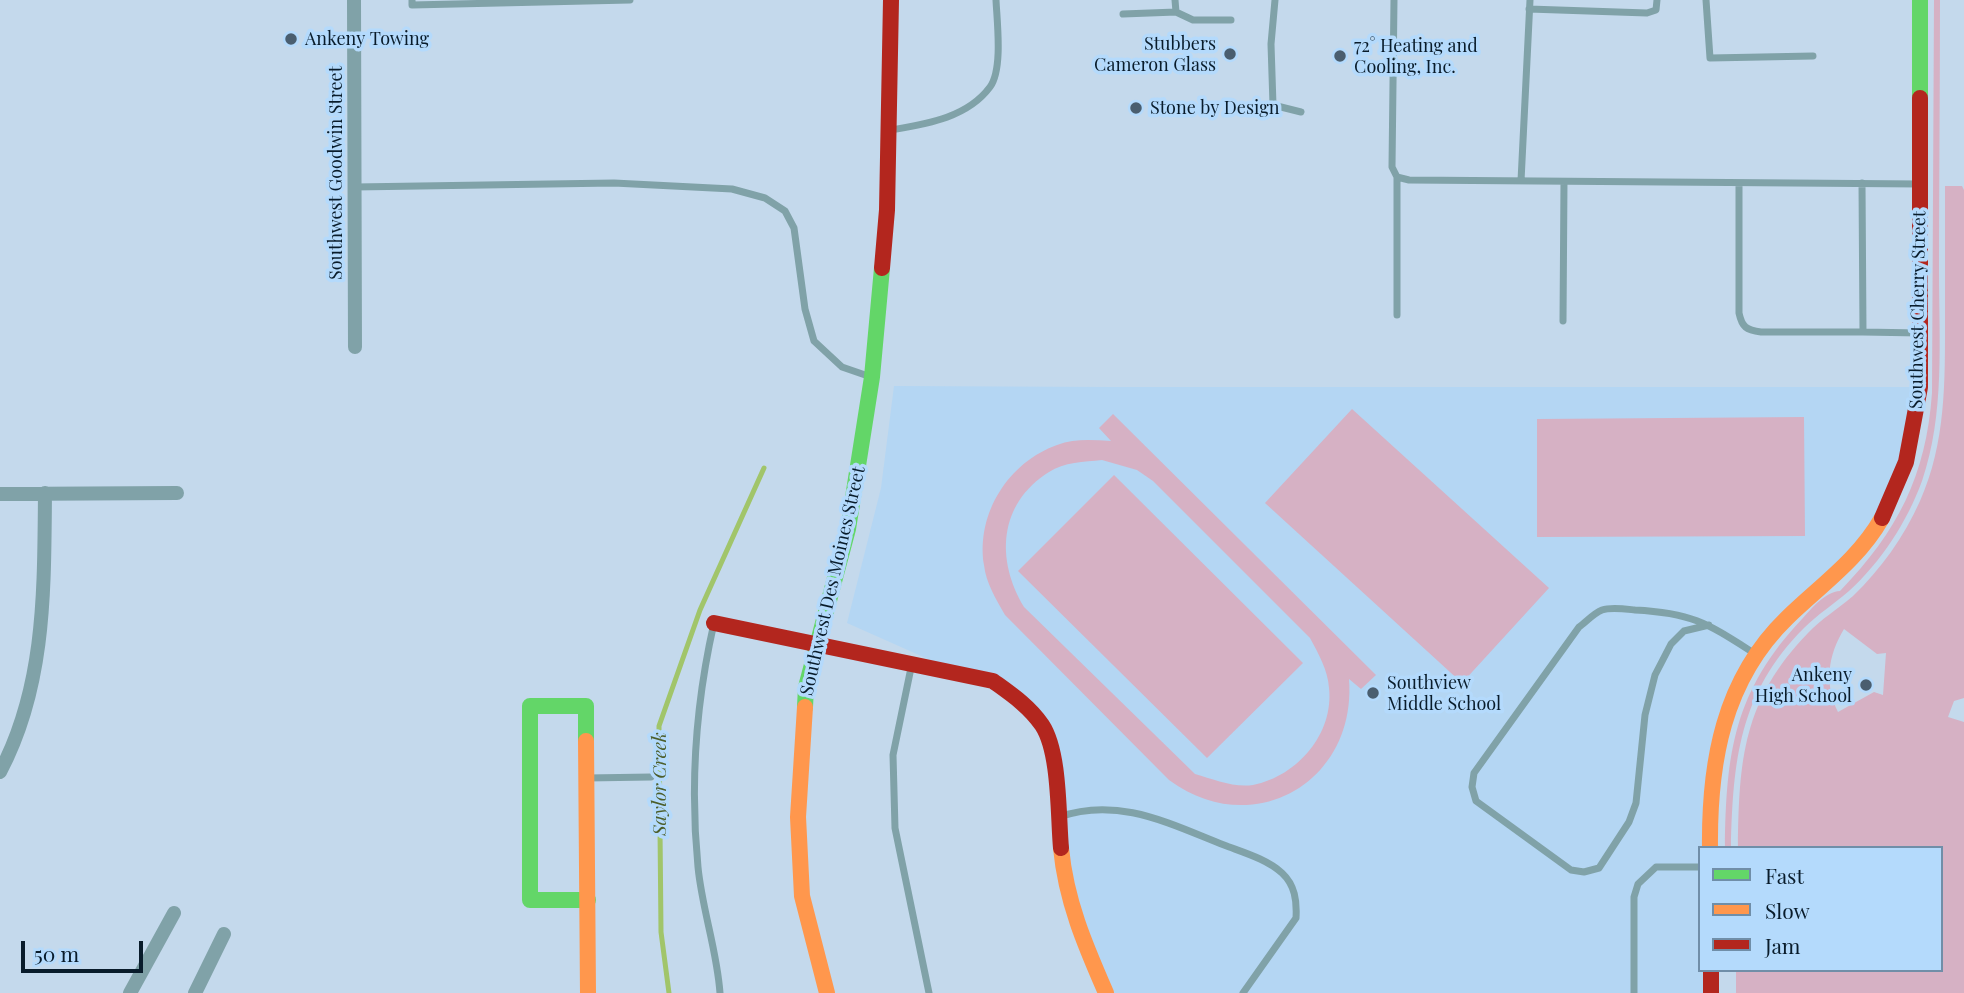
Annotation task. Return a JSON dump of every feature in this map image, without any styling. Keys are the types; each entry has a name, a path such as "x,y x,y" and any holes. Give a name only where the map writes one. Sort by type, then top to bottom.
{"street":[{"name":"Southwest Goodwin Street","path":"354,0 355,347"},
{"name":"Southwest Des Moines Street","path":"827,993 802,896 798,817 806,687 855,495 872,377 887,209 891,0"},
{"name":"Southwest Cherry Street","path":"1710,846 1710,771 1716,740 1729,706 1757,655 1786,620 1858,553 1896,493 1916,428 1920,333 1920,0"},
{"path":"0,494 177,493"},
{"path":"0,772 36,676 43,613 44,494"},
{"path":"714,623 912,662 993,681 1020,699 1043,726 1053,758 1064,880 1079,932 1106,993"},
{"path":"587,900 530,900 530,706 586,705 588,993"},
{"path":"131,993 174,913"},
{"path":"195,993 224,934"},
{"path":"1711,972 1711,993"}],"lane":[{"path":"412,0 412,5 630,0"},
{"path":"887,131 940,122 967,107 991,86 999,51 996,0"},
{"path":"1175,0 1176,12"},
{"path":"1275,0 1271,44 1273,105 1301,112"},
{"path":"1394,0 1392,167 1397,177 1397,315"},
{"path":"1521,181 1530,0"},
{"path":"1572,0 1572,10"},
{"path":"1529,9 1647,13 1656,10 1657,0"},
{"path":"1706,0 1710,58 1813,56"},
{"path":"1123,14 1176,12 1193,20 1231,20"},
{"path":"1397,177 1409,180 1920,184"},
{"path":"1563,321 1564,182"},
{"path":"355,187 614,183 732,189 765,198 785,211 794,228 804,309 814,341 842,367 872,377"},
{"path":"1740,183 1742,325 1748,330 1760,332 1920,333"},
{"path":"1862,183 1863,332"},
{"path":"1709,625 1684,631 1671,644 1655,675 1646,715 1636,803 1625,828 1599,868 1584,872 1572,870 1476,800 1472,788 1474,773 1579,626 1601,611 1665,611 1683,614 1709,625 1757,655"},
{"path":"714,623 702,674 695,782 698,868 720,993"},
{"path":"912,662 893,755 895,828 929,993"},
{"path":"587,778 651,777"},
{"path":"1058,817 1100,809 1145,814 1253,857 1282,873 1293,888 1296,918 1243,993"},
{"path":"1634,993 1634,897 1638,884 1656,867 1698,867"}],"shaded area":[{"path":"1934,0 1940,0 1940,351 1937,404 1929,456 1909,511 1882,554 1861,580 1804,628 1765,678 1744,730 1734,786 1731,846 1725,846 1732,753 1748,698 1761,672 1779,646 1814,606 1824,597 1840,591 1893,524 1916,476 1929,423 1932,393"},
{"name":"Ankeny High School","path":"1945,186 1962,186 1964,698 1954,701 1948,717 1964,722 1964,993 1736,993 1736,972 1943,972 1943,846 1738,846 1743,759 1758,707 1770,682 1808,633 1853,596 1873,575 1899,540 1920,501 1929,479 1939,434 1945,342","holes":["1844,629 1877,654 1886,653 1883,695 1874,692 1838,712 1831,691 1830,670 1834,649"]},
{"name":"Southview Middle School","path":"894,386 1920,387 1883,518 1786,620 1729,706 1710,846 1698,846 1698,972 1711,972 1711,993 1106,993 1079,932 1053,758 1020,700 847,623 881,488"},
{"path":"1352,409 1549,588 1462,683 1265,503"},
{"path":"1113,414 1376,675 1361,689 1349,679 1347,715 1336,747 1318,773 1294,791 1265,802 1234,805 1201,798 1169,780 1005,615 995,597 985,572 983,546 985,527 1000,492 1024,464 1057,445 1077,440 1111,441 1099,428","holes":["1102,460 1137,470 1153,481 1310,638 1322,662 1329,688 1326,721 1310,750 1285,772 1269,780 1253,785 1238,785 1195,774 1024,607 1015,589 1006,552 1007,534 1011,516 1032,485 1049,472 1074,463"]},
{"path":"1804,417 1805,536 1537,537 1537,419"},
{"path":"1114,475 1303,663 1207,758 1018,571"}],"waterway":[{"name":"Saylor Creek","path":"669,993 661,932 659,726 700,610 764,468"}],"traffic: fast":[{"path":"1920,0 1920,98"},
{"path":"805,707 806,687 848,529 872,377 882,268"},
{"path":"586,741 586,706 530,706 530,900 588,900"}],"traffic: slow":[{"path":"1710,846 1710,816 1717,754 1734,696 1748,668 1765,642 1862,547 1882,518"},
{"path":"805,707 798,817 802,896 827,993"},
{"path":"586,741 588,993"},
{"path":"1061,848 1072,905 1106,993"}],"traffic: jam":[{"path":"882,268 887,210 891,0"},
{"path":"1882,518 1906,462 1920,387 1920,98"},
{"path":"714,623 993,681 1031,712 1048,737 1055,767 1061,848"},
{"path":"1711,972 1711,993"}],"place":[{"name":"Ankeny Towing","path":"291,39"},
{"name":"Stubbers Cameron Glass","path":"1230,54"},
{"name":"72° Heating and Cooling, Inc.","path":"1340,56"},
{"name":"Stone by Design","path":"1136,108"},
{"name":"Ankeny High School","path":"1866,685"},
{"name":"Southview Middle School","path":"1373,693"}]}
